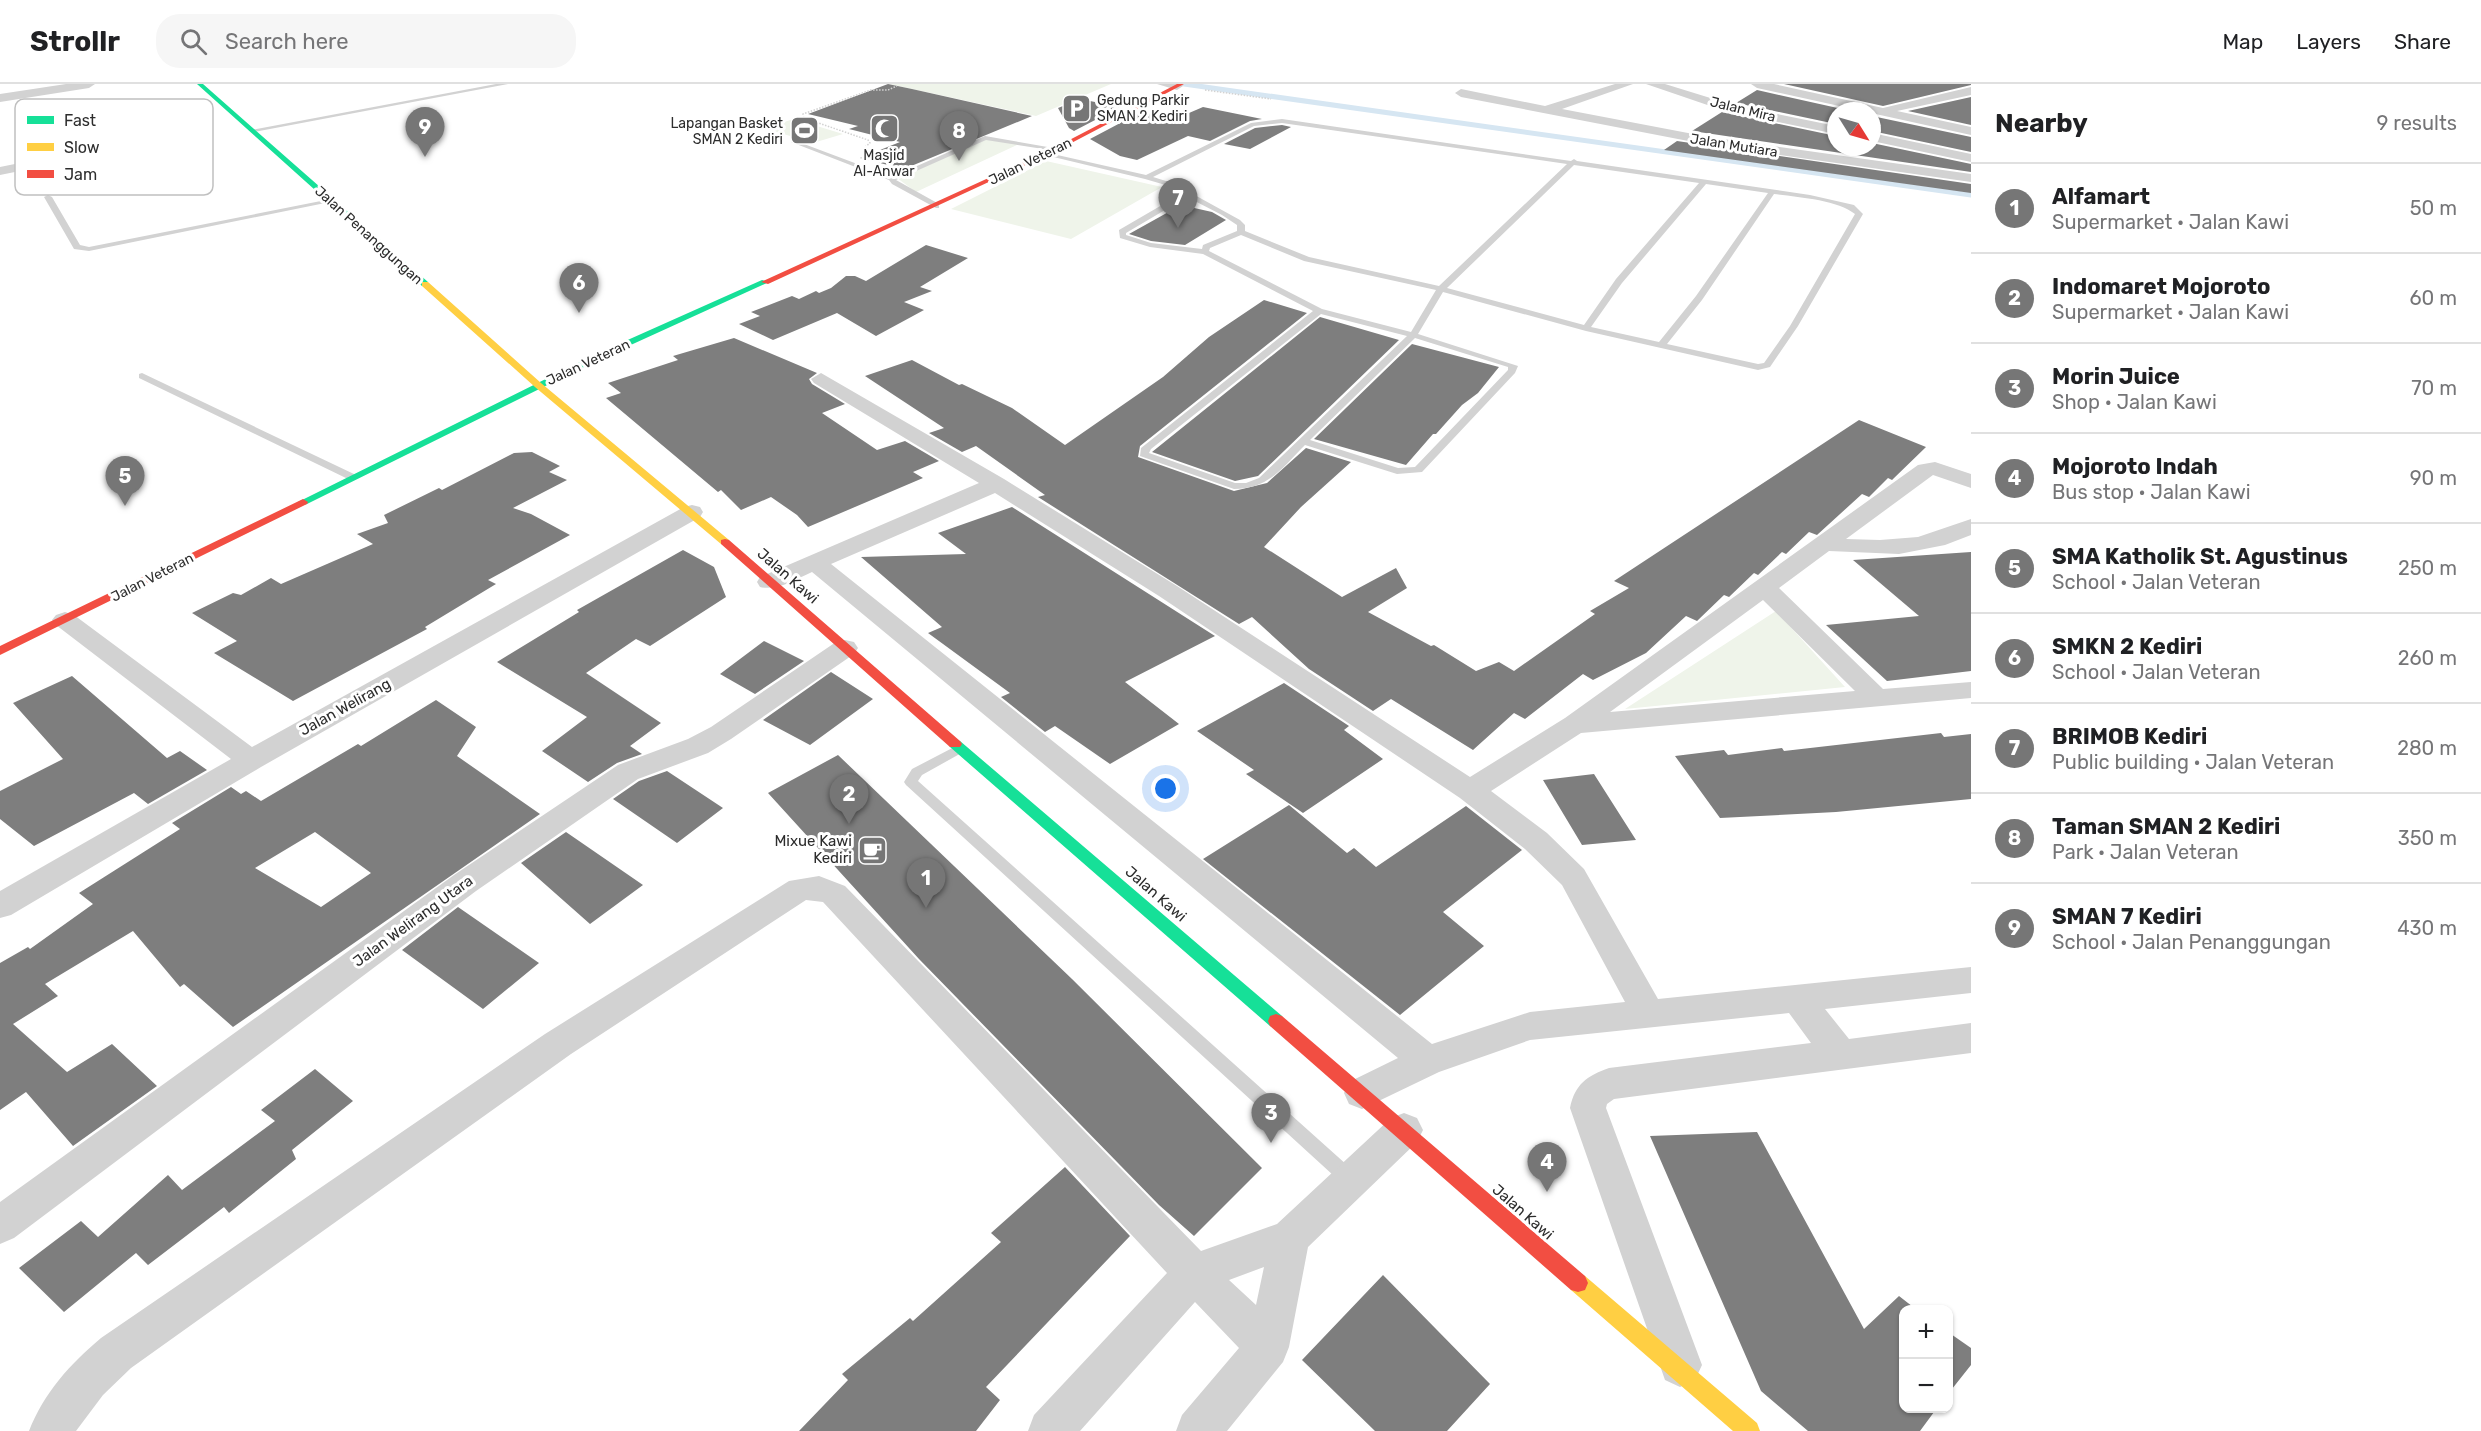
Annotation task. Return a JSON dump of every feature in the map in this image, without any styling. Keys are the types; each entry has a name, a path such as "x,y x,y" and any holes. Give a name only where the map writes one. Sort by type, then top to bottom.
{"main road":[{"name":"Jalan Penanggungan","path":"200,84 538,385"},
{"name":"Jalan Veteran","path":"0,651 538,385 936,206 1050,152 1175,85"},
{"name":"Jalan Kawi","path":"538,385 692,512 769,582 1683,1371 1749,1431"}],"street":[{"path":"1,96 89,84"},
{"path":"1546,110 1626,84"},
{"name":"Jalan Mira","path":"1652,84 1730,108 1827,128"},
{"path":"1757,84 1836,102"},
{"name":"Jalan Mutiara","path":"1712,116 1730,108 1823,84"},
{"path":"1881,111 1971,91"},
{"name":"Jalan Mutiara","path":"1461,93 1671,135 1971,178"},
{"path":"1950,96 1971,101"},
{"path":"1881,111 1971,130"},
{"path":"1881,139 1971,158"},
{"path":"0,171 15,168"},
{"path":"820,380 996,484 1168,591 1470,791 1536,842 1573,877 1649,1014"},
{"path":"1470,791 1575,724 1926,470 1935,468 1971,481"},
{"path":"769,582 996,484"},
{"name":"Jalan Welirang","path":"0,906 251,760 692,512"},
{"path":"1824,544 1869,548 1909,546 1958,534 1971,526"},
{"path":"815,563 1427,1062"},
{"path":"1765,588 1877,698"},
{"path":"65,620 251,760"},
{"name":"Jalan Welirang Utara","path":"0,1225 475,877 628,772 698,746 721,733 845,648"},
{"path":"1575,724 1971,690"},
{"path":"51,1431 86,1379 116,1353 558,1044 800,889 819,888 834,894 1194,1274 1268,1347"},
{"path":"1362,1093 1427,1062 1530,1026 1971,980"},
{"path":"1797,998 1840,1054"},
{"path":"1683,1371 1588,1108 1590,1097 1596,1090 1609,1084 1971,1038"},
{"path":"1050,1431 1194,1274 1290,1238 1404,1130"},
{"path":"1198,1431 1268,1347 1290,1238"}],"lane":[{"path":"254,130 505,84"},
{"path":"1148,177 1253,124 1270,121 1574,161 1773,191 1842,204 1856,210 1858,214 1794,326 1767,365 1752,367 1586,328 1441,289 1307,259 1240,232 1206,247 1205,252"},
{"path":"892,179 985,138 1183,186 1190,190 1187,194 1135,223 1122,232 1122,236 1150,245 1205,252 1319,311 1413,335 1507,364 1514,369 1418,470 1398,471 1302,441"},
{"path":"794,142 892,179 894,183 936,206"},
{"path":"1319,311 1146,448 1144,454 1234,486 1247,486 1263,480 1413,335 1441,289 1574,161"},
{"path":"1586,328 1619,281 1705,181"},
{"path":"1661,345 1698,298 1773,191"},
{"path":"1187,194 1212,209 1234,217 1241,225 1240,232"},
{"path":"48,197 77,247 89,249 331,201"},
{"path":"141,376 352,477"},
{"path":"960,747 917,772 911,782 1351,1180"}],"path":[{"path":"836,158 870,143 868,140 804,118 803,114 871,90 897,86"}],"shaded area":[{"path":"889,84 1111,84 1036,116"},
{"name":"Lapangan Basket SMAN 2 Kediri","path":"794,119 843,134 813,143 764,128"},
{"path":"987,139 1019,144 916,192 897,178"},
{"path":"1046,161 1162,187 1071,239 951,209"},
{"path":"1776,611 1845,687 1625,709"}],"building":[{"path":"888,84 1032,116 904,169 860,158 900,142 849,129 858,126 808,114"},
{"path":"1784,84 1971,84 1883,106 1881,102 1865,102"},
{"path":"1757,90 1827,106 1827,122 1736,103"},
{"path":"1971,97 1971,125 1908,111"},
{"path":"1080,99 1120,107 1074,131 1069,128 1058,108"},
{"path":"1203,107 1262,119 1250,121 1210,141 1188,136 1137,160 1120,156 1090,139 1141,112 1175,119"},
{"path":"1722,112 1827,134 1827,151 1692,131"},
{"path":"1881,118 1971,137 1971,152 1881,133"},
{"path":"1282,125 1291,127 1250,149 1224,144 1255,128"},
{"path":"1677,141 1971,184 1971,193 1664,150"},
{"path":"1881,145 1971,164 1971,172 1862,156 1881,156"},
{"path":"1181,205 1212,212 1226,220 1185,245 1151,241 1129,234"},
{"path":"926,245 968,258 920,287 932,291 904,302 924,310 876,336 837,313 773,340 739,324 760,316 751,312 792,296 799,299 816,291 819,293 831,288 846,276 855,276 866,281"},
{"path":"1264,300 1307,313 1140,446 1138,457 1234,491 1267,483 1306,448 1351,462 1301,507 1264,547 1342,597 1396,568 1407,588 1368,612 1431,646 1434,645 1476,671 1499,662 1514,671 1595,614 1590,611 1629,588 1614,581 1859,420 1926,447 1892,480 1888,478 1869,497 1862,494 1817,535 1809,532 1786,554 1782,552 1758,575 1754,573 1729,597 1724,595 1697,621 1686,616 1646,653 1593,680 1583,674 1525,719 1514,713 1473,750 1391,699 1373,711 1309,669 1252,617 1239,624 1038,497 1045,495 976,446 962,452 929,433 944,428 865,376 912,360 959,385 962,384 1012,408 1065,445 1163,377 1209,337"},
{"path":"1320,317 1399,340 1258,476 1235,481 1152,452"},
{"path":"734,338 817,373 809,379 812,384 845,404 822,413 877,450 905,441 939,461 913,472 923,478 808,527 797,515 771,497 741,510 721,490 718,492 606,398 621,393 608,383 678,360 673,356"},
{"path":"1412,344 1499,367 1478,393 1462,405 1436,434 1433,434 1406,465 1314,439"},
{"path":"532,452 560,466 549,472 567,480 513,508 531,514 570,535 488,580 496,584 425,627 427,629 293,701 214,653 237,641 192,613 233,593 241,595 271,578 281,584 373,544 357,534 388,523 384,515 439,488 442,490 514,453"},
{"path":"1012,507 1215,636 1125,682 1179,724 1110,764 1055,726 1045,732 1001,697 1010,693 928,633 942,627 861,557 966,554 938,533"},
{"path":"683,550 714,567 726,597 650,646 636,639 586,673 661,723 630,746 642,754 617,763 588,782 542,751 587,717 497,662 579,612 577,610"},
{"path":"1971,552 1971,671 1887,681 1826,625 1919,616 1853,560"},
{"path":"764,641 804,661 755,694 720,674"},
{"path":"831,672 873,699 810,745 763,720"},
{"path":"72,676 167,758 180,751 207,770 148,804 134,793 34,846 0,819 0,791 63,759 13,703"},
{"path":"1284,683 1349,726 1344,730 1383,759 1303,813 1246,774 1254,770 1197,731"},
{"path":"436,700 476,727 457,756 540,814 233,1027 184,984 180,987 133,931 45,984 58,996 13,1024 67,1072 112,1044 157,1086 73,1146 26,1092 0,1110 0,963 28,947 30,949 93,904 79,893 180,829 172,823 231,787 241,794 246,791 261,801 358,744 361,746","holes":["315,832 371,873 321,907 255,868"]},
{"path":"1941,733 1944,737 1971,734 1971,799 1836,812 1720,818 1675,756 1724,750 1728,755 1782,748 1784,751"},
{"path":"838,755 1072,979 1262,1168 1194,1236 1159,1205 919,959 768,793"},
{"path":"667,771 723,808 677,843 613,799 639,781"},
{"path":"1594,774 1636,840 1582,845 1543,780"},
{"path":"1289,805 1347,853 1354,848 1376,867 1466,806 1522,850 1443,912 1484,946 1400,1015 1203,859"},
{"path":"566,832 643,885 590,924 521,863"},
{"path":"458,907 539,963 483,1009 402,950"},
{"path":"315,1069 353,1101 292,1150 296,1159 229,1213 224,1207 148,1265 136,1253 64,1312 19,1268 81,1221 98,1237 168,1175 182,1190 275,1121 261,1110"},
{"path":"1757,1132 1864,1329 1899,1296 1911,1305 1899,1305 1899,1413 1933,1413 1920,1431 1808,1431 1761,1391 1650,1136"},
{"path":"1065,1167 1130,1236 986,1387 1000,1400 976,1431 799,1431 848,1380 842,1374 910,1318 913,1321 1001,1242 991,1233"},
{"path":"1383,1275 1490,1384 1447,1431 1375,1431 1302,1360"},
{"path":"1953,1335 1971,1348 1971,1365 1953,1388"}],"waterway":[{"path":"1184,84 1971,195"}],"traffic: fast":[{"path":"200,84 425,284"},
{"path":"303,502 597,357 765,282"},
{"path":"955,744 1276,1021"}],"traffic: slow":[{"path":"425,284 538,385 725,542"},
{"path":"1578,1283 1749,1431"}],"traffic: jam":[{"path":"765,282 1056,149 1181,84"},
{"path":"0,651 303,502"},
{"path":"725,542 955,744"},
{"path":"1276,1021 1578,1283"}],"place":[{"name":"Gedung Parkir SMAN 2 Kediri","path":"1076,108"},
{"name":"Masjid Al-Anwar","path":"884,128"},
{"name":"Lapangan Basket SMAN 2 Kediri","path":"804,131"},
{"name":"SMAN 7 Kediri","path":"425,157"},
{"name":"Taman SMAN 2 Kediri","path":"959,161"},
{"name":"BRIMOB Kediri","path":"1178,228"},
{"name":"SMKN 2 Kediri","path":"579,313"},
{"name":"SMA Katholik St. Agustinus","path":"125,506"},
{"name":"Indomaret Mojoroto","path":"849,824"},
{"name":"Mixue Kawi Kediri","path":"873,850"},
{"name":"Alfamart","path":"926,908"},
{"name":"Morin Juice","path":"1271,1143"},
{"name":"Mojoroto Indah","path":"1547,1192"}]}
